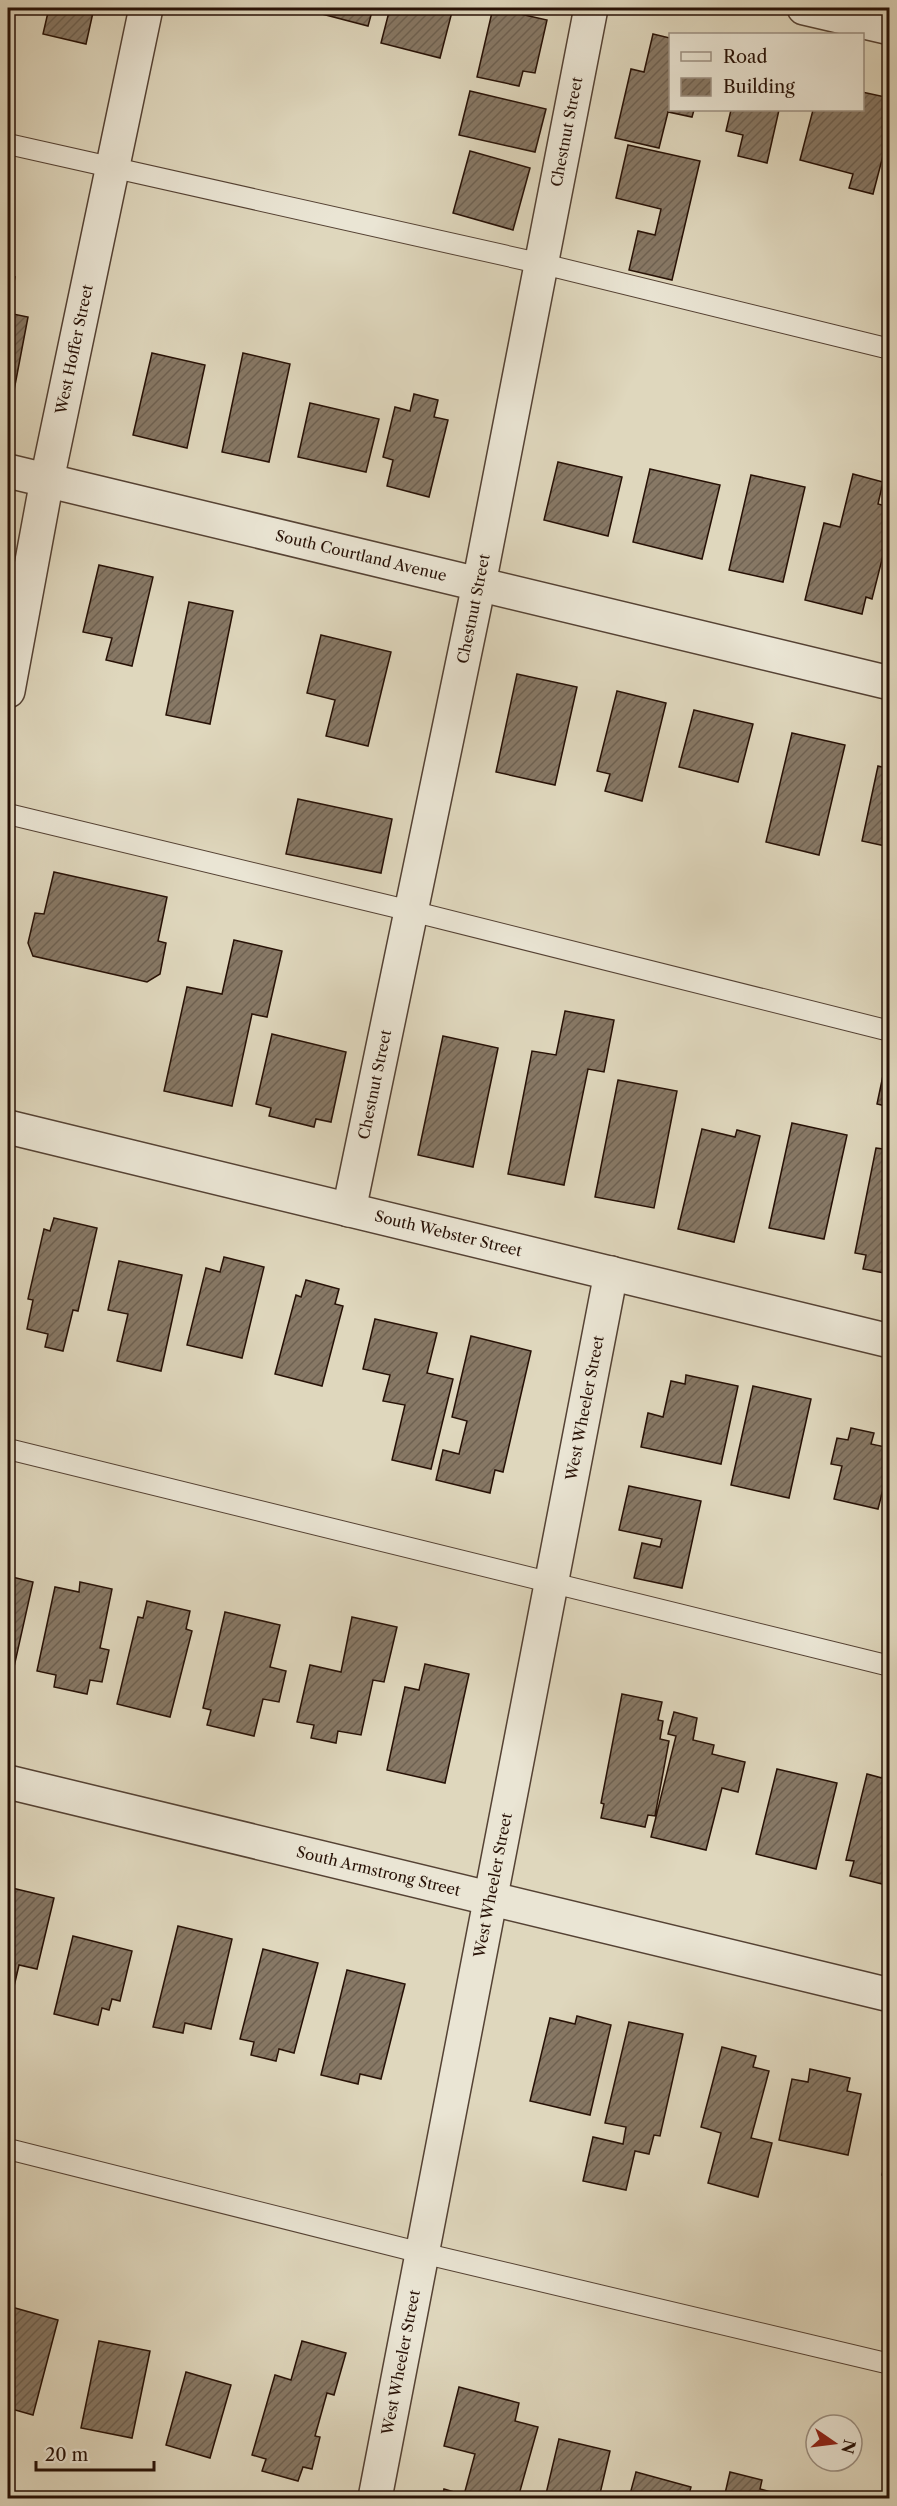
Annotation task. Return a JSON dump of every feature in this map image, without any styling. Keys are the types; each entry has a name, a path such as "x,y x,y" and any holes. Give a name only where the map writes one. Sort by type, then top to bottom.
{"street":[{"name":"West Hoffer Street","path":"8,692 47,480 146,8"},
{"name":"Chestnut Street","path":"349,1210 479,584 591,8"},
{"path":"804,8 890,28"},
{"name":"South Courtland Avenue","path":"8,471 890,683"},
{"name":"South Webster Street","path":"8,1127 890,1341"},
{"name":"West Wheeler Street","path":"375,2499 611,1273"},
{"name":"South Armstrong Street","path":"8,1782 890,1995"}],"lane":[{"path":"8,144 111,169 543,264 890,349"},
{"path":"8,814 411,911 890,1031"},
{"path":"8,1449 890,1666"},
{"path":"8,2149 422,2253 890,2364"}],"building":[{"path":"49,8 94,8 86,44 43,34"},
{"path":"213,8 242,8 240,14"},
{"path":"299,8 373,8 368,26"},
{"path":"390,8 453,8 440,58 381,43"},
{"path":"493,8 547,20 535,73 523,71 519,86 477,77"},
{"path":"653,34 669,38 669,111 694,111 692,117 668,112 659,148 615,138 631,69 644,72"},
{"path":"470,91 546,109 535,152 459,135"},
{"path":"864,92 890,98 890,129 873,194 849,188 853,174 800,160 813,111 864,111"},
{"path":"731,111 779,111 767,163 738,156 743,135 726,131"},
{"path":"628,145 700,161 672,280 629,270 638,231 655,235 661,209 616,198"},
{"path":"470,151 530,168 513,230 453,213"},
{"path":"8,276 15,277 8,313"},
{"path":"8,313 28,317 12,401 8,401"},
{"path":"152,353 205,365 187,448 133,435"},
{"path":"243,353 290,364 269,462 222,452"},
{"path":"414,394 438,400 434,417 448,420 429,497 387,486 393,460 383,457 395,407 410,411"},
{"path":"310,403 379,419 366,472 298,457"},
{"path":"558,462 622,477 608,536 544,520"},
{"path":"650,469 720,485 702,559 633,542"},
{"path":"853,474 883,482 878,504 890,507 890,528 872,599 866,597 862,614 805,600 824,523 840,527"},
{"path":"751,475 805,487 783,582 729,570"},
{"path":"99,565 153,577 132,666 106,660 112,638 83,632"},
{"path":"189,602 233,611 210,724 166,715"},
{"path":"321,635 391,652 368,746 326,736 335,700 307,693"},
{"path":"517,674 577,687 555,785 496,772"},
{"path":"617,691 666,703 642,801 605,791 610,774 597,771"},
{"path":"694,710 753,724 738,782 679,767"},
{"path":"792,733 845,745 819,855 766,842"},
{"path":"878,766 890,769 890,847 862,841"},
{"path":"298,799 392,819 381,873 286,854"},
{"path":"54,872 167,897 158,941 166,943 160,974 147,982 33,956 28,943 35,913 44,914"},
{"path":"234,940 282,951 267,1017 252,1014 232,1106 164,1091 187,987 222,994"},
{"path":"565,1011 614,1020 604,1072 588,1069 564,1185 508,1174 532,1051 556,1055"},
{"path":"272,1034 346,1052 331,1122 316,1119 314,1127 269,1116 271,1108 256,1104"},
{"path":"443,1036 498,1048 473,1167 418,1155"},
{"path":"890,1047 890,1107 877,1104"},
{"path":"618,1080 677,1091 654,1208 595,1197"},
{"path":"792,1123 847,1135 824,1239 769,1228"},
{"path":"702,1129 735,1137 737,1130 760,1136 734,1242 678,1229"},
{"path":"876,1148 890,1150 890,1274 863,1269 866,1255 855,1253"},
{"path":"54,1218 97,1228 78,1311 73,1310 63,1351 45,1347 48,1334 27,1329 33,1300 28,1299 44,1229 50,1231"},
{"path":"224,1257 264,1267 242,1358 187,1345 206,1268 220,1272"},
{"path":"119,1261 182,1275 161,1371 117,1361 128,1314 108,1310"},
{"path":"306,1280 339,1289 335,1304 343,1306 322,1386 275,1374 296,1295 301,1297"},
{"path":"375,1319 437,1333 427,1373 453,1379 431,1469 392,1460 405,1405 383,1401 390,1375 363,1369"},
{"path":"471,1336 531,1351 503,1472 495,1470 490,1493 436,1480 443,1450 459,1454 467,1421 452,1417"},
{"path":"686,1375 738,1386 721,1464 641,1447 648,1413 663,1417 671,1381 685,1384"},
{"path":"753,1386 811,1399 789,1498 731,1485"},
{"path":"851,1428 874,1433 871,1444 890,1448 890,1462 878,1509 834,1499 842,1466 831,1464 837,1438 848,1440"},
{"path":"629,1486 701,1501 682,1588 634,1578 642,1543 660,1547 662,1539 619,1530"},
{"path":"8,1576 33,1582 14,1667 8,1666"},
{"path":"80,1582 112,1589 100,1648 109,1650 102,1682 90,1680 87,1694 54,1687 56,1675 37,1671 55,1587 79,1592"},
{"path":"147,1601 190,1611 186,1629 192,1631 170,1717 117,1704 138,1617 143,1618"},
{"path":"225,1612 280,1625 270,1667 286,1671 279,1702 263,1699 254,1736 207,1725 211,1710 203,1708"},
{"path":"352,1617 397,1627 384,1682 373,1680 361,1735 338,1731 336,1743 311,1738 314,1725 297,1722 310,1665 341,1672"},
{"path":"425,1664 469,1674 445,1783 387,1770 405,1687 419,1690"},
{"path":"622,1694 662,1702 658,1720 663,1721 660,1739 669,1741 655,1816 648,1815 645,1827 601,1818 604,1804 601,1803"},
{"path":"674,1712 697,1718 693,1740 714,1745 712,1754 745,1762 738,1792 722,1788 706,1850 651,1837 676,1736 668,1734"},
{"path":"885,1768 890,1769 890,1886 850,1876 854,1861 846,1860 867,1774 882,1778"},
{"path":"777,1769 837,1783 816,1869 756,1854"},
{"path":"8,1887 54,1898 37,1969 19,1965 8,2012"},
{"path":"178,1926 232,1939 211,2029 185,2023 183,2033 153,2027"},
{"path":"73,1936 132,1951 120,2001 112,1999 109,2010 102,2008 98,2025 54,2014"},
{"path":"263,1949 318,1963 294,2053 279,2049 276,2061 251,2055 254,2042 240,2039"},
{"path":"347,1970 405,1984 381,2079 360,2074 358,2084 321,2075"},
{"path":"577,2016 611,2025 590,2115 530,2101 550,2018 575,2024"},
{"path":"629,2022 683,2034 660,2136 654,2135 649,2154 635,2151 626,2190 583,2181 593,2137 623,2144 626,2127 605,2123"},
{"path":"722,2047 756,2056 753,2067 769,2071 751,2138 772,2143 758,2197 708,2183 721,2133 701,2127"},
{"path":"810,2069 850,2078 847,2091 861,2094 848,2155 779,2140 792,2079 808,2082"},
{"path":"890,2144 890,2177 882,2175"},
{"path":"8,2306 58,2320 33,2415 8,2408"},
{"path":"99,2341 150,2351 132,2438 81,2428"},
{"path":"302,2341 346,2353 334,2395 327,2393 315,2436 320,2437 312,2469 303,2467 298,2481 262,2471 266,2459 252,2455 275,2375 291,2380"},
{"path":"186,2372 231,2385 210,2458 166,2445"},
{"path":"459,2387 519,2403 515,2421 538,2427 518,2498 442,2498 444,2489 464,2495 475,2454 444,2446"},
{"path":"559,2439 610,2451 599,2498 545,2498"},
{"path":"636,2472 691,2487 688,2498 629,2498"},
{"path":"730,2472 762,2480 760,2489 786,2496 785,2498 724,2498"}]}
